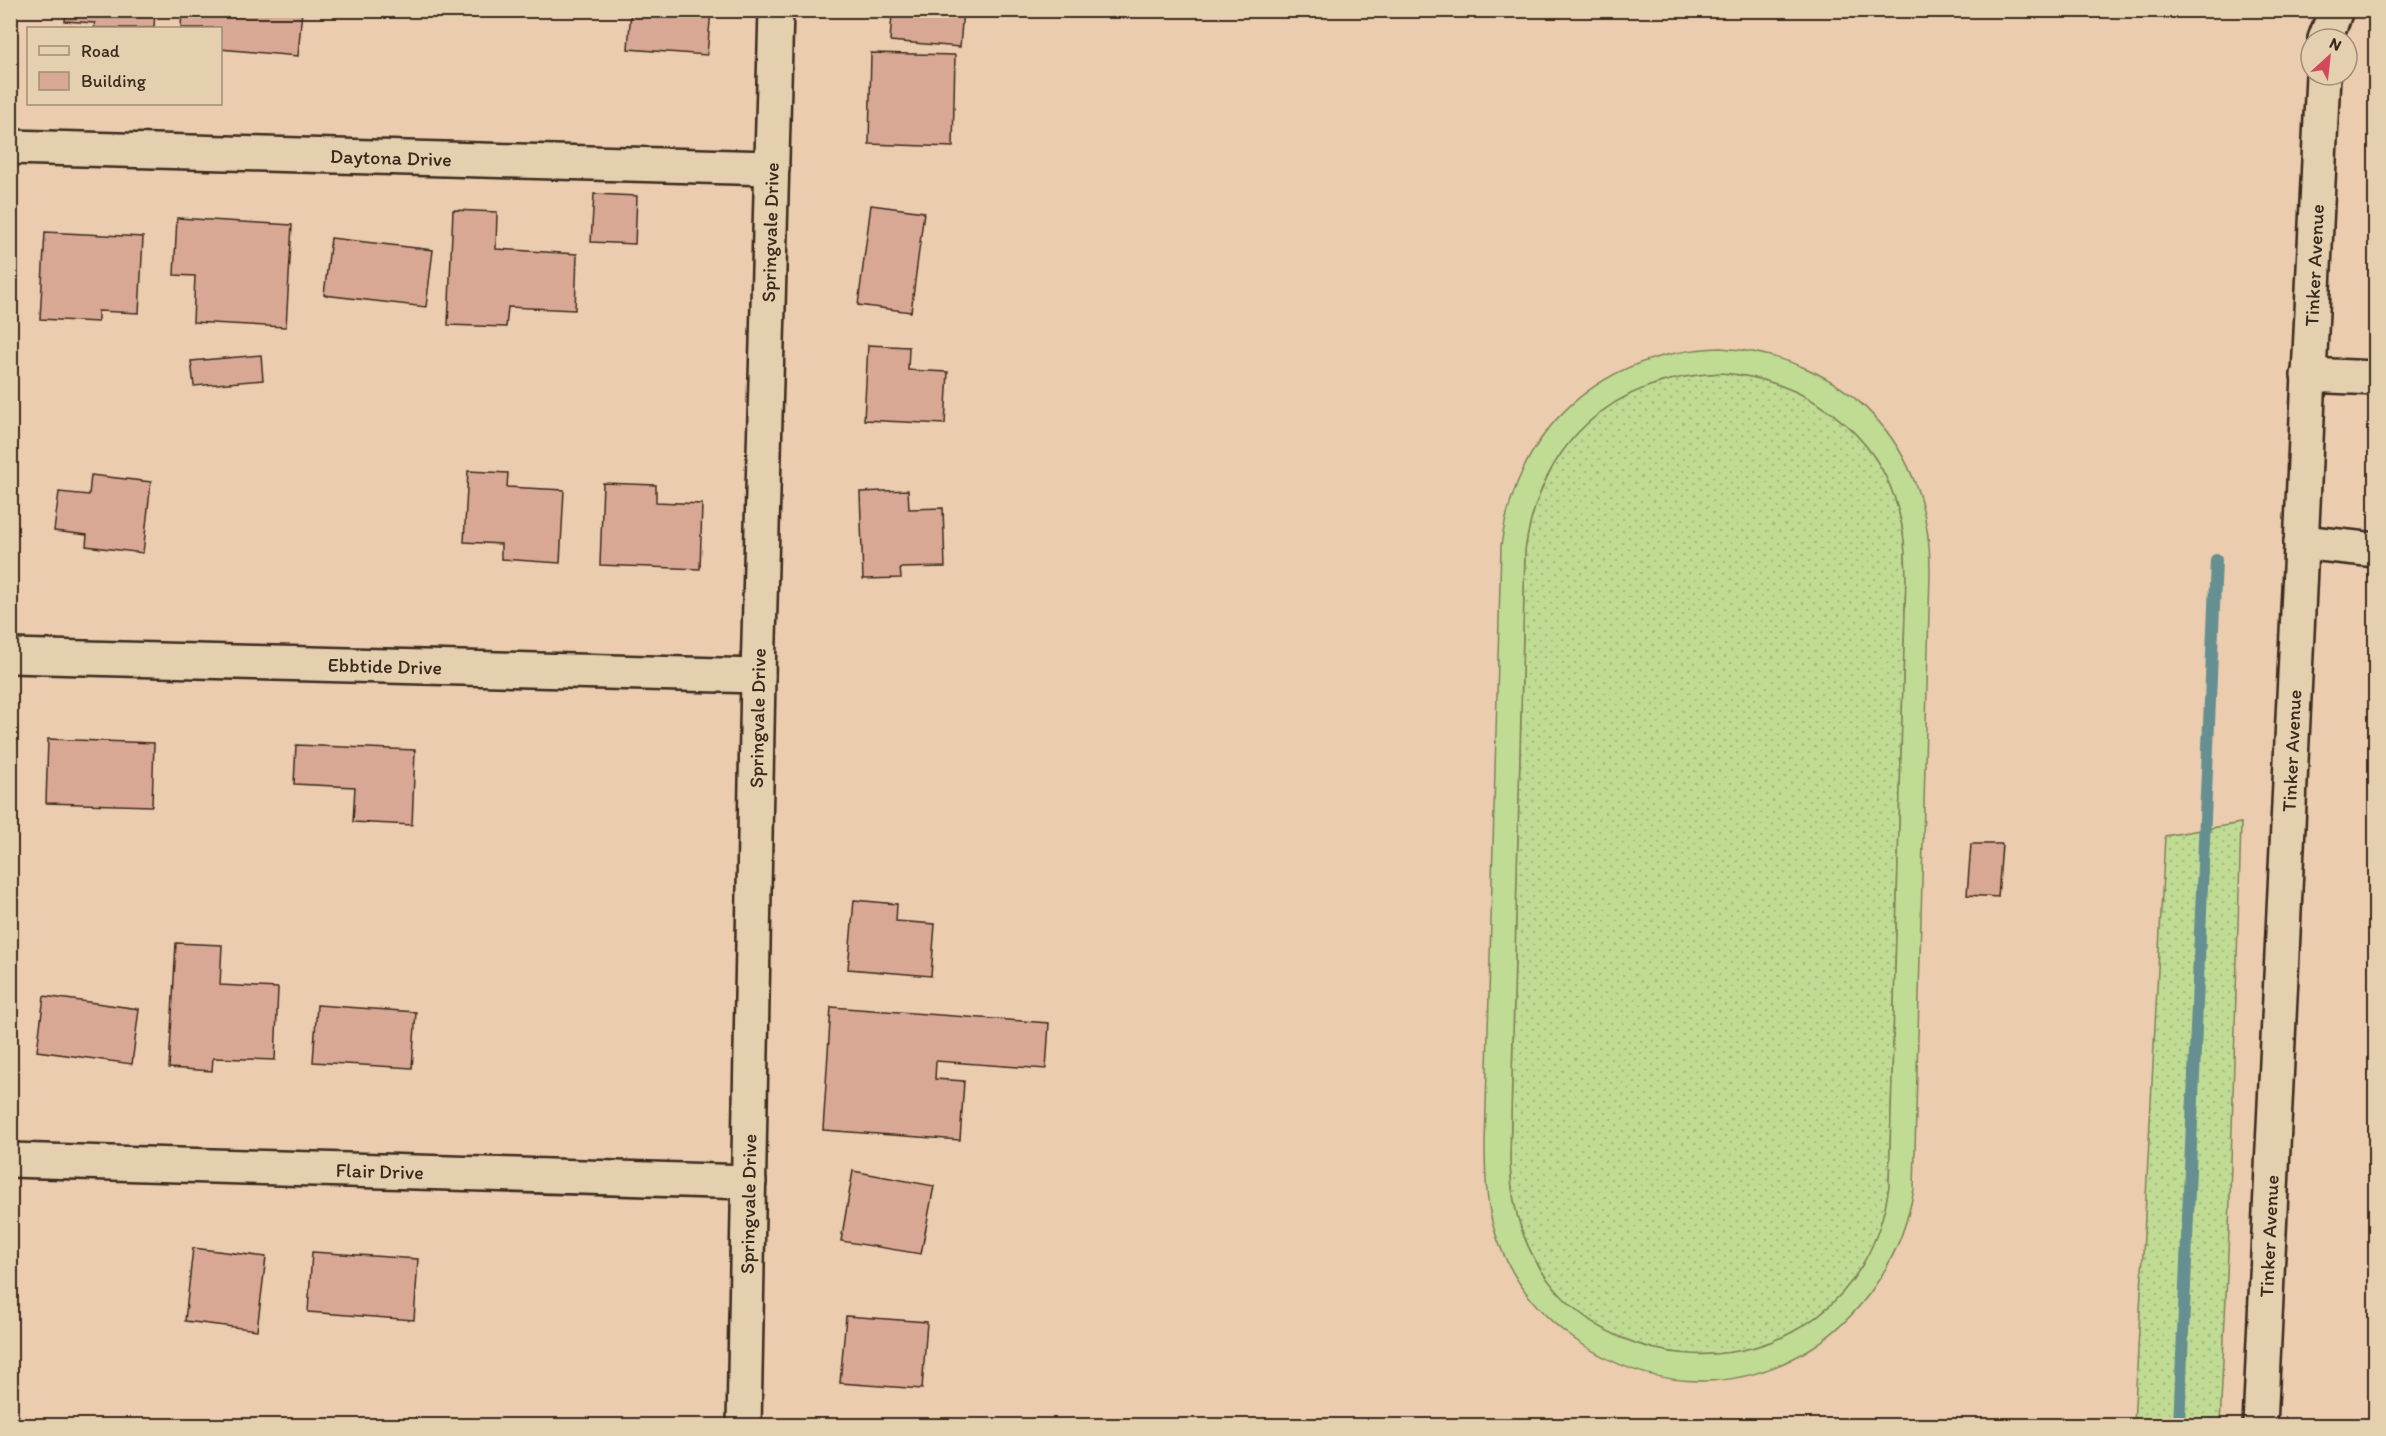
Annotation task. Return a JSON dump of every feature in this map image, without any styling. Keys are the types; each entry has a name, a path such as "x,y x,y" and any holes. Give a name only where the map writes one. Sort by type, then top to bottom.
{"street":[{"name":"Springvale Drive","path":"744,1425 758,676 776,10"},
{"path":"2330,27 2336,10"},
{"name":"Tinker Avenue","path":"2260,1425 2321,87"},
{"name":"Daytona Drive","path":"10,147 772,168"},
{"path":"2308,375 2376,378"},
{"path":"2301,542 2376,550"},
{"name":"Ebbtide Drive","path":"10,656 758,676"},
{"name":"Flair Drive","path":"10,1161 749,1182"}],"green space":[{"path":"1721,348 1766,355 1807,369 1843,389 1873,415 1898,447 1915,484 1926,526 1930,572 1914,1189 1897,1245 1870,1293 1833,1332 1789,1360 1740,1377 1687,1381 1633,1370 1580,1343 1551,1321 1539,1308 1517,1279 1500,1247 1491,1218 1485,1155 1501,546 1510,503 1525,465 1546,432 1572,404 1603,381 1638,364 1678,353","holes":["1721,373 1751,377 1781,385 1808,398 1833,414 1856,434 1874,457 1889,484 1902,529 1906,576 1889,1186 1863,1264 1816,1317 1754,1347 1687,1354 1621,1338 1565,1299 1525,1239 1510,1158 1525,550 1534,512 1547,477 1565,448 1588,422 1615,402 1647,387 1682,377"]},
{"path":"1721,373 1751,377 1781,385 1833,414 1856,434 1874,457 1889,484 1901,521 1906,576 1889,1186 1863,1264 1816,1317 1754,1347 1687,1354 1621,1338 1565,1299 1525,1239 1510,1158 1525,550 1534,512 1547,477 1565,448 1588,422 1615,402 1647,387 1682,377"},
{"path":"2241,823 2229,1231 2220,1425 2134,1425 2165,836"}],"building":[{"path":"66,10 155,10 154,27 94,27 95,23 65,21"},
{"path":"182,10 302,10 298,56 222,49 222,27 181,27"},
{"path":"631,10 711,10 707,55 628,49"},
{"path":"963,10 960,47 890,41 892,14 855,11"},
{"path":"871,53 955,55 953,147 869,144"},
{"path":"594,194 637,196 635,244 591,242"},
{"path":"871,205 924,212 911,312 858,305"},
{"path":"453,210 497,212 496,249 577,254 575,310 508,307 506,327 448,325"},
{"path":"177,218 292,225 286,327 193,322 195,276 174,275"},
{"path":"45,232 143,237 139,313 98,311 98,322 40,319"},
{"path":"331,238 433,250 426,307 324,295"},
{"path":"868,345 909,347 908,370 948,372 945,424 864,420"},
{"path":"261,355 263,380 194,386 191,361"},
{"path":"468,471 508,473 507,487 564,490 560,563 501,559 501,544 464,542"},
{"path":"91,475 151,482 143,553 86,546 87,535 54,531 59,492 89,495"},
{"path":"603,483 656,485 656,502 702,504 700,569 600,565"},
{"path":"908,490 909,509 943,508 945,567 900,568 901,578 863,579 860,492"},
{"path":"48,739 154,743 152,806 46,803"},
{"path":"296,745 415,750 412,825 353,822 355,787 294,784"},
{"path":"1971,844 2002,844 1998,897 1967,895"},
{"path":"854,900 897,904 896,921 935,924 931,976 848,969"},
{"path":"176,943 222,945 220,985 278,988 275,1060 213,1058 212,1071 169,1068"},
{"path":"44,996 139,1009 132,1064 37,1051"},
{"path":"317,1005 416,1012 412,1068 313,1062"},
{"path":"831,1007 1049,1023 1046,1069 936,1061 935,1079 964,1081 960,1140 823,1130"},
{"path":"853,1171 934,1186 921,1254 841,1241"},
{"path":"193,1248 266,1257 257,1330 185,1321"},
{"path":"312,1252 418,1259 414,1320 308,1312"},
{"path":"846,1316 927,1322 922,1389 840,1383"}],"waterway":[{"path":"2179,1426 2216,560"}]}
